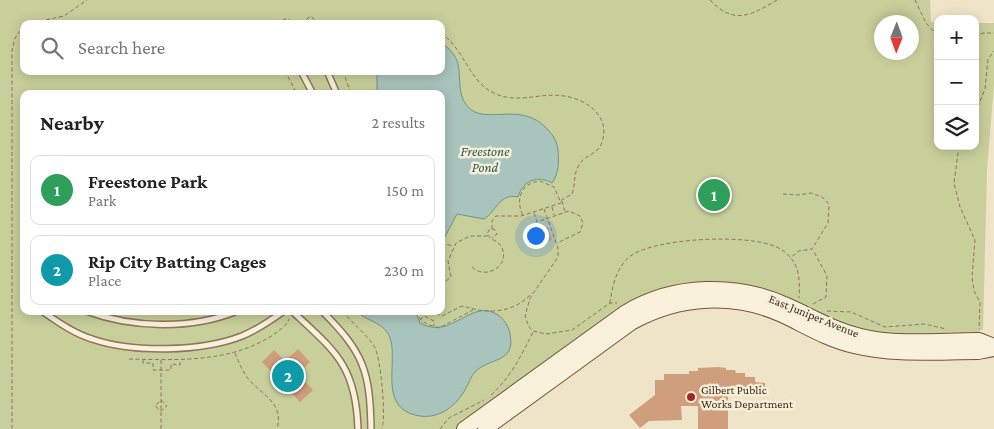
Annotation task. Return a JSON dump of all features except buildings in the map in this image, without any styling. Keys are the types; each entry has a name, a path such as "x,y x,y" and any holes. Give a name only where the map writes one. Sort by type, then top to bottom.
{"street":[{"name":"East Juniper Avenue","path":"464,429 626,312 648,301 685,292 719,288 755,294 787,305 843,331 874,339 978,340 994,348"},
{"name":"East Juniper Avenue","path":"485,429 631,323 651,313 697,301 712,300 749,304 782,315 830,339 871,350 978,352 994,348"}],"lane":[{"path":"303,75 311,90"},
{"path":"329,75 335,90"},
{"path":"48,315 64,326 92,339 108,344 144,348 220,343 261,327 278,315"},
{"path":"100,315 121,321 182,323 210,320 225,315"},
{"path":"296,315 330,347 346,368 355,390 358,429"},
{"path":"326,315 348,338 368,377 371,429"}],"path":[{"path":"38,20 64,16 87,0"},
{"path":"710,0 721,11 731,16 754,13 777,0"},
{"path":"915,0 926,22 934,31"},
{"path":"12,429 12,50 15,38 20,31"},
{"path":"979,35 994,33"},
{"path":"445,37 458,49 478,82 496,94 513,99 566,96 589,106 600,116 604,130 601,145 594,154 580,162 575,174 572,194 551,206 523,216 496,216 492,221 492,228 498,234 492,238"},
{"path":"979,105 983,96 988,59 994,51"},
{"path":"287,75 295,90"},
{"path":"344,75 349,90"},
{"path":"958,150 954,183 960,207 975,240 972,277 974,291 980,302 977,332"},
{"path":"523,216 519,203 520,194 533,183 544,182 552,185 565,212"},
{"path":"783,194 798,196 811,193 822,197 829,204 830,214 828,223 812,249 799,251 790,258"},
{"path":"551,206 554,216"},
{"path":"445,314 462,306 474,310 513,308 521,304 533,293 556,262 558,252 544,208"},
{"path":"534,212 537,222 565,212 574,212 580,216 582,227 576,236 556,244"},
{"path":"488,236 488,231 492,228"},
{"path":"445,282 451,277 448,261 453,246 470,236 488,236 502,248 503,257 500,266 494,271 478,272 472,267"},
{"path":"533,293 525,316 527,325 533,331 551,334 572,330 610,303 614,282 621,266 633,254 684,241 723,239 749,241 778,248 790,258 800,274 799,302"},
{"path":"445,244 453,246"},
{"path":"812,249 828,282 826,297 813,304 817,308"},
{"path":"610,303 624,306"},
{"path":"418,315 420,320 435,326 446,326 474,310"},
{"path":"824,310 851,312 885,328 925,324 952,331"},
{"path":"346,315 378,352 381,364 380,379 384,412 382,429"},
{"path":"420,320 424,316 434,321 435,326"},
{"path":"440,429 449,418 486,399 505,382 521,358 533,331"},
{"path":"234,352 245,375 276,405 280,419 277,429"},
{"path":"143,359 143,363 153,363 153,370 171,370 171,364 180,365 180,360"},
{"path":"161,360 161,429"},
{"path":"161,400 155,406 161,411"},
{"path":"161,400 167,406 161,411"}],"green space":[{"path":"0,0 930,0 931,22 934,22 934,150 979,150 979,23 994,23 994,85 987,170 983,329 973,336 868,334 711,285 458,429 0,429"}],"water":[{"name":"Freestone Pond","path":"445,46 455,57 458,65 460,90 467,106 474,112 493,115 515,114 527,116 538,121 550,132 558,147 557,171 552,183 536,179 527,183 520,191 518,197 512,196 502,200 484,219 457,214 445,236 445,90 377,90 377,75 445,75"},
{"path":"488,311 498,315 506,323 511,344 509,350 500,359 481,367 472,375 458,400 447,410 434,415 420,416 406,411 397,403 393,392 391,342 384,329 361,315 417,315 420,323 431,327 442,327 470,314"}],"place":[{"name":"Freestone Park","path":"714,195"},
{"name":"Rip City Batting Cages","path":"288,376"},
{"name":"Gilbert Public Works Department","path":"691,397"}]}
